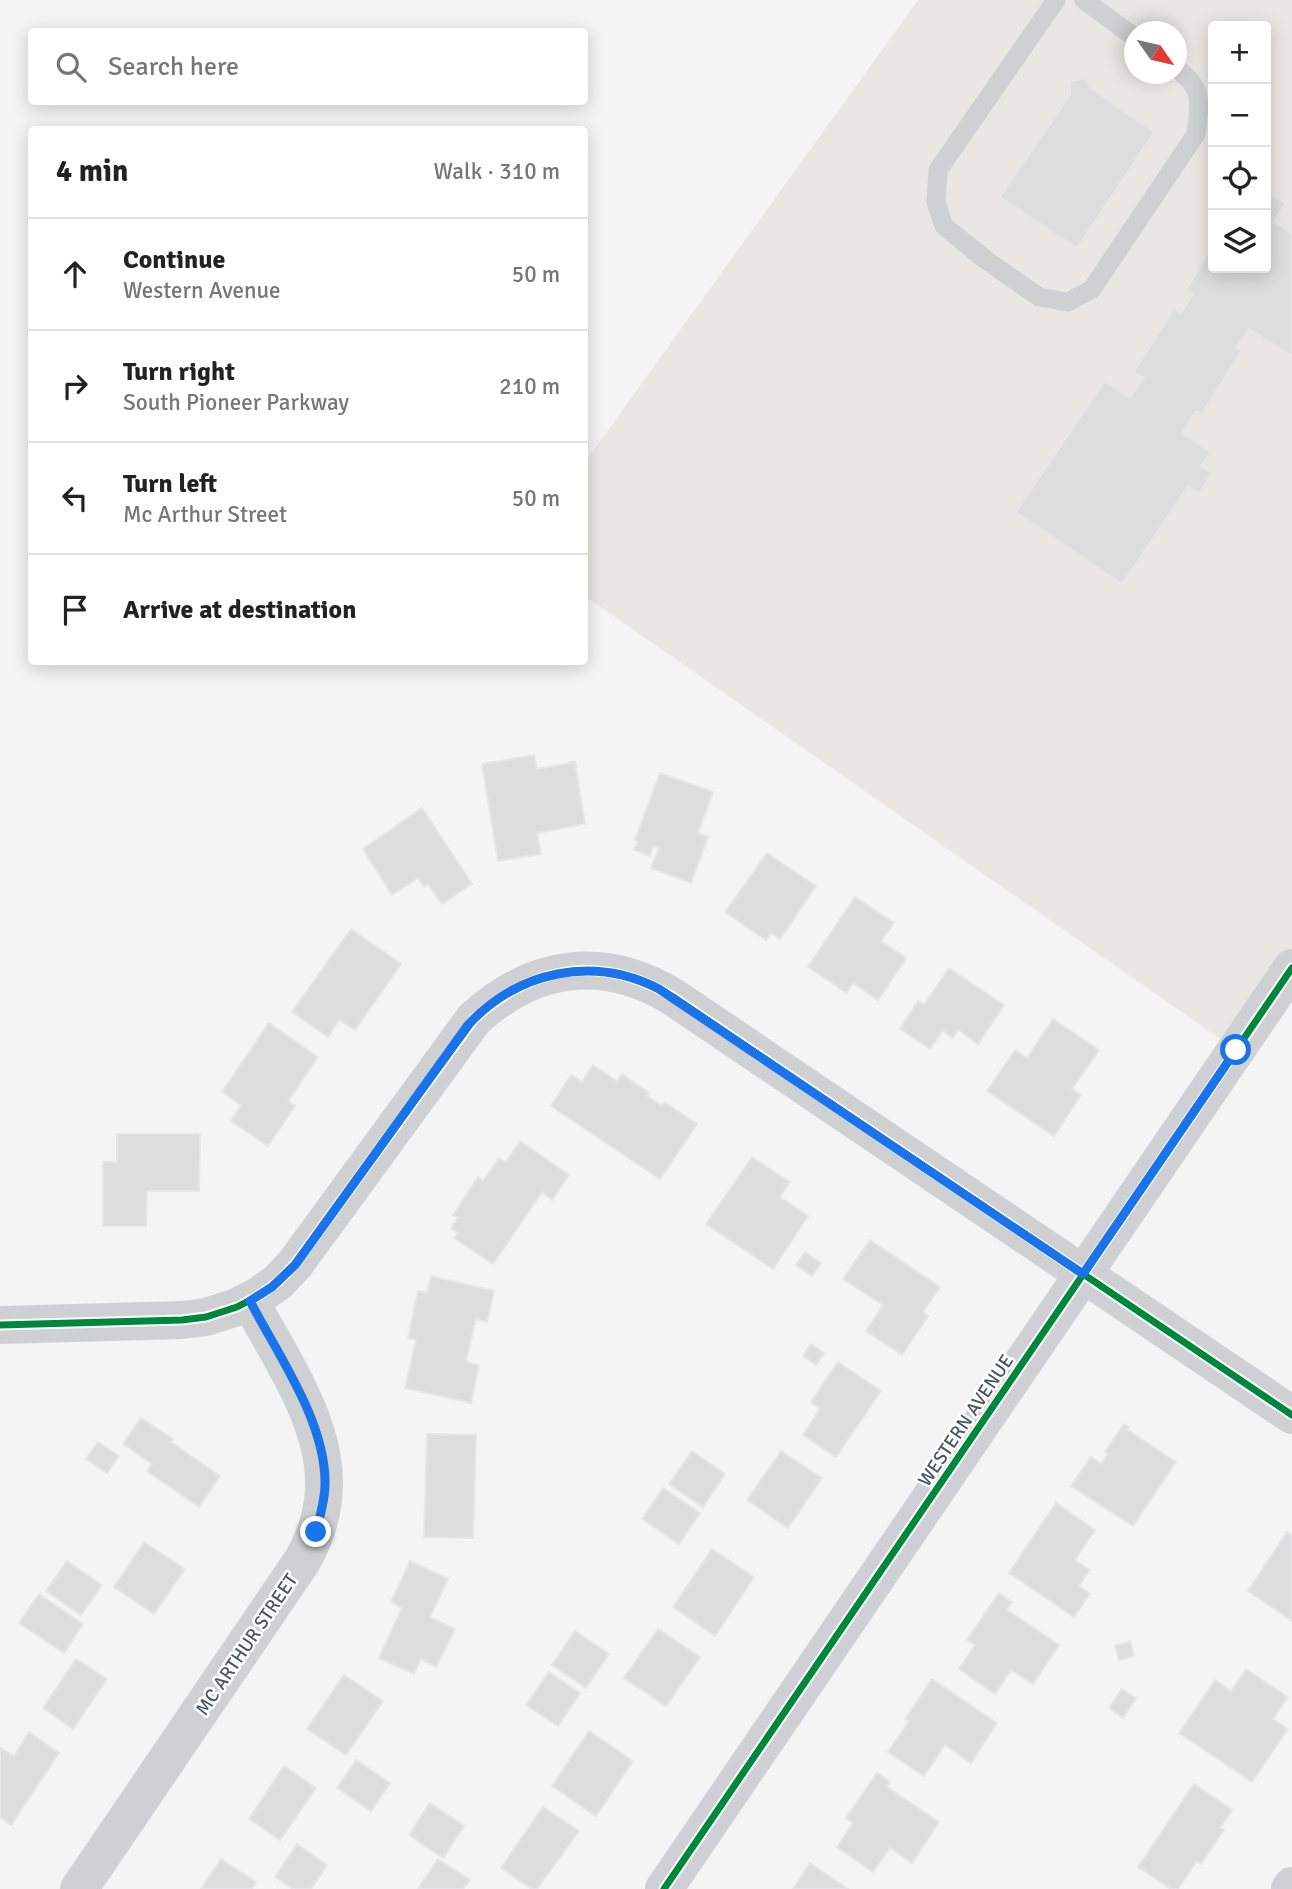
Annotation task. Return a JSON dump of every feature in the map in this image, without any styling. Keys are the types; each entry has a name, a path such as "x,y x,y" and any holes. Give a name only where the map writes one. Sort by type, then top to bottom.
{"street":[{"name":"WESTERN AVENUE","path":"664,1889 1292,968"},
{"path":"0,1325 190,1319 222,1313 250,1301 272,1287 295,1265 474,1019 491,1003 519,986 549,975 581,970 621,974 652,985 673,997 1292,1415"},
{"name":"MC ARTHUR STREET","path":"79,1889 302,1561 316,1532 325,1484 324,1460 318,1437 307,1408 250,1301"}],"lane":[{"path":"1056,0 938,170 936,202 944,226 1039,297 1068,302 1092,289 1196,134 1199,105 1192,79 1187,75"},
{"path":"1084,0 1124,29"}],"shaded area":[{"path":"918,0 1292,0 1292,968 1236,1050 588,598 588,458"}],"building":[{"path":"1087,78 1090,88 1154,132 1077,248 1000,197 1070,95 1070,81"},
{"path":"1271,194 1285,203 1274,222 1292,233 1292,356 1249,329 1236,347 1241,351 1202,414 1196,411 1182,433 1211,452 1201,466 1212,473 1199,493 1188,486 1122,584 1016,512 1105,381 1130,398 1144,378 1134,372 1174,309 1181,313 1193,294 1186,290 1208,253 1208,273 1271,273"},
{"path":"534,755 537,769 575,762 585,824 537,833 541,854 498,861 482,764"},
{"path":"660,773 713,792 698,833 708,837 691,883 651,868 659,848 653,846 650,856 634,850 638,841 635,840"},
{"path":"422,808 472,884 442,904 428,884 424,887 418,878 392,895 363,849"},
{"path":"767,853 816,886 780,939 771,933 766,940 725,912"},
{"path":"855,897 894,923 881,941 906,958 878,1000 853,983 847,993 808,967"},
{"path":"351,929 401,964 355,1030 339,1020 328,1037 292,1012"},
{"path":"949,968 1004,1005 978,1044 958,1030 953,1038 943,1031 930,1049 900,1029 918,1001 924,1005"},
{"path":"1053,1019 1099,1050 1072,1089 1081,1095 1054,1136 987,1091 1015,1050 1027,1058"},
{"path":"269,1023 318,1057 288,1101 295,1106 268,1146 231,1121 241,1105 222,1092"},
{"path":"593,1065 617,1081 622,1074 649,1093 647,1096 661,1105 664,1102 697,1124 660,1179 551,1106 571,1075 582,1082"},
{"path":"117,1134 200,1134 199,1191 147,1191 146,1226 103,1226 103,1162 117,1162"},
{"path":"520,1141 569,1175 552,1200 542,1192 493,1264 454,1238 458,1233 451,1229 458,1218 453,1215 478,1177 483,1181 499,1158 506,1162"},
{"path":"752,1157 790,1182 780,1197 808,1216 773,1269 706,1224"},
{"path":"870,1240 940,1287 923,1312 928,1316 902,1355 866,1331 883,1305 843,1279"},
{"path":"805,1252 821,1263 812,1276 796,1265"},
{"path":"431,1276 494,1291 487,1322 476,1319 466,1362 479,1365 471,1403 405,1388 416,1340 408,1338 418,1291 427,1293"},
{"path":"811,1344 824,1353 816,1365 803,1356"},
{"path":"838,1362 881,1391 836,1457 803,1435 820,1409 811,1402"},
{"path":"141,1418 220,1476 199,1507 147,1471 152,1464 123,1444"},
{"path":"1124,1424 1129,1427 1127,1429 1176,1462 1133,1526 1071,1486 1091,1457 1101,1464 1108,1454 1105,1452"},
{"path":"427,1434 476,1435 473,1538 424,1537"},
{"path":"98,1442 119,1456 107,1473 86,1459"},
{"path":"692,1451 725,1474 703,1507 669,1484"},
{"path":"781,1451 822,1478 788,1528 747,1500"},
{"path":"663,1488 700,1513 679,1544 642,1519"},
{"path":"1056,1503 1095,1530 1075,1560 1090,1570 1079,1586 1090,1594 1074,1617 1009,1573"},
{"path":"1287,1532 1292,1536 1292,1621 1248,1591"},
{"path":"144,1542 185,1569 154,1614 114,1587"},
{"path":"712,1549 754,1577 715,1636 673,1607"},
{"path":"67,1561 102,1585 81,1615 46,1591"},
{"path":"410,1561 448,1579 430,1617 455,1629 436,1667 421,1659 414,1674 379,1658 402,1608 391,1602"},
{"path":"999,1593 1012,1602 1007,1610 1059,1645 1033,1684 1011,1670 995,1694 959,1669 975,1645 967,1640"},
{"path":"39,1594 83,1624 64,1653 19,1623"},
{"path":"658,1629 700,1657 666,1706 624,1678"},
{"path":"575,1631 609,1654 586,1688 552,1665"},
{"path":"1130,1641 1134,1656 1119,1661 1115,1646"},
{"path":"76,1659 107,1679 73,1729 43,1708"},
{"path":"1246,1669 1288,1697 1273,1719 1288,1729 1252,1782 1179,1733 1215,1680 1231,1691"},
{"path":"549,1672 580,1693 558,1726 526,1705"},
{"path":"344,1675 383,1701 346,1755 307,1729"},
{"path":"932,1679 997,1723 971,1763 945,1745 924,1776 888,1752 909,1721 905,1719"},
{"path":"1122,1689 1136,1698 1123,1718 1109,1708"},
{"path":"589,1731 633,1761 596,1816 552,1786"},
{"path":"29,1732 59,1753 11,1825 0,1817 0,1748 14,1756"},
{"path":"356,1760 390,1783 371,1811 337,1788"},
{"path":"284,1766 316,1788 280,1840 249,1819"},
{"path":"877,1773 890,1782 887,1787 939,1822 912,1863 890,1848 873,1872 837,1847 853,1823 846,1818"},
{"path":"1194,1784 1232,1810 1220,1828 1224,1830 1201,1864 1197,1861 1178,1889 1171,1889 1138,1867"},
{"path":"430,1803 464,1826 443,1858 409,1835"},
{"path":"543,1807 579,1831 537,1889 532,1889 501,1868"},
{"path":"297,1844 327,1865 311,1889 293,1889 275,1877"},
{"path":"221,1859 256,1882 252,1889 201,1889"},
{"path":"438,1859 470,1880 463,1889 418,1889"},
{"path":"810,1863 848,1889 793,1889"}],"cycle path":[{"path":"664,1889 1292,968"},
{"path":"0,1325 182,1320 206,1317 237,1307 258,1296 278,1282 295,1264 474,1019 520,987 544,977 594,971 646,983 673,997 1292,1415"}],"route":[{"path":"316,1532 325,1484 324,1460 318,1437 307,1408 250,1301 272,1287 295,1265 468,1025 491,1003 519,986 549,975 589,970 621,974 659,989 1083,1274 1236,1050"}]}
